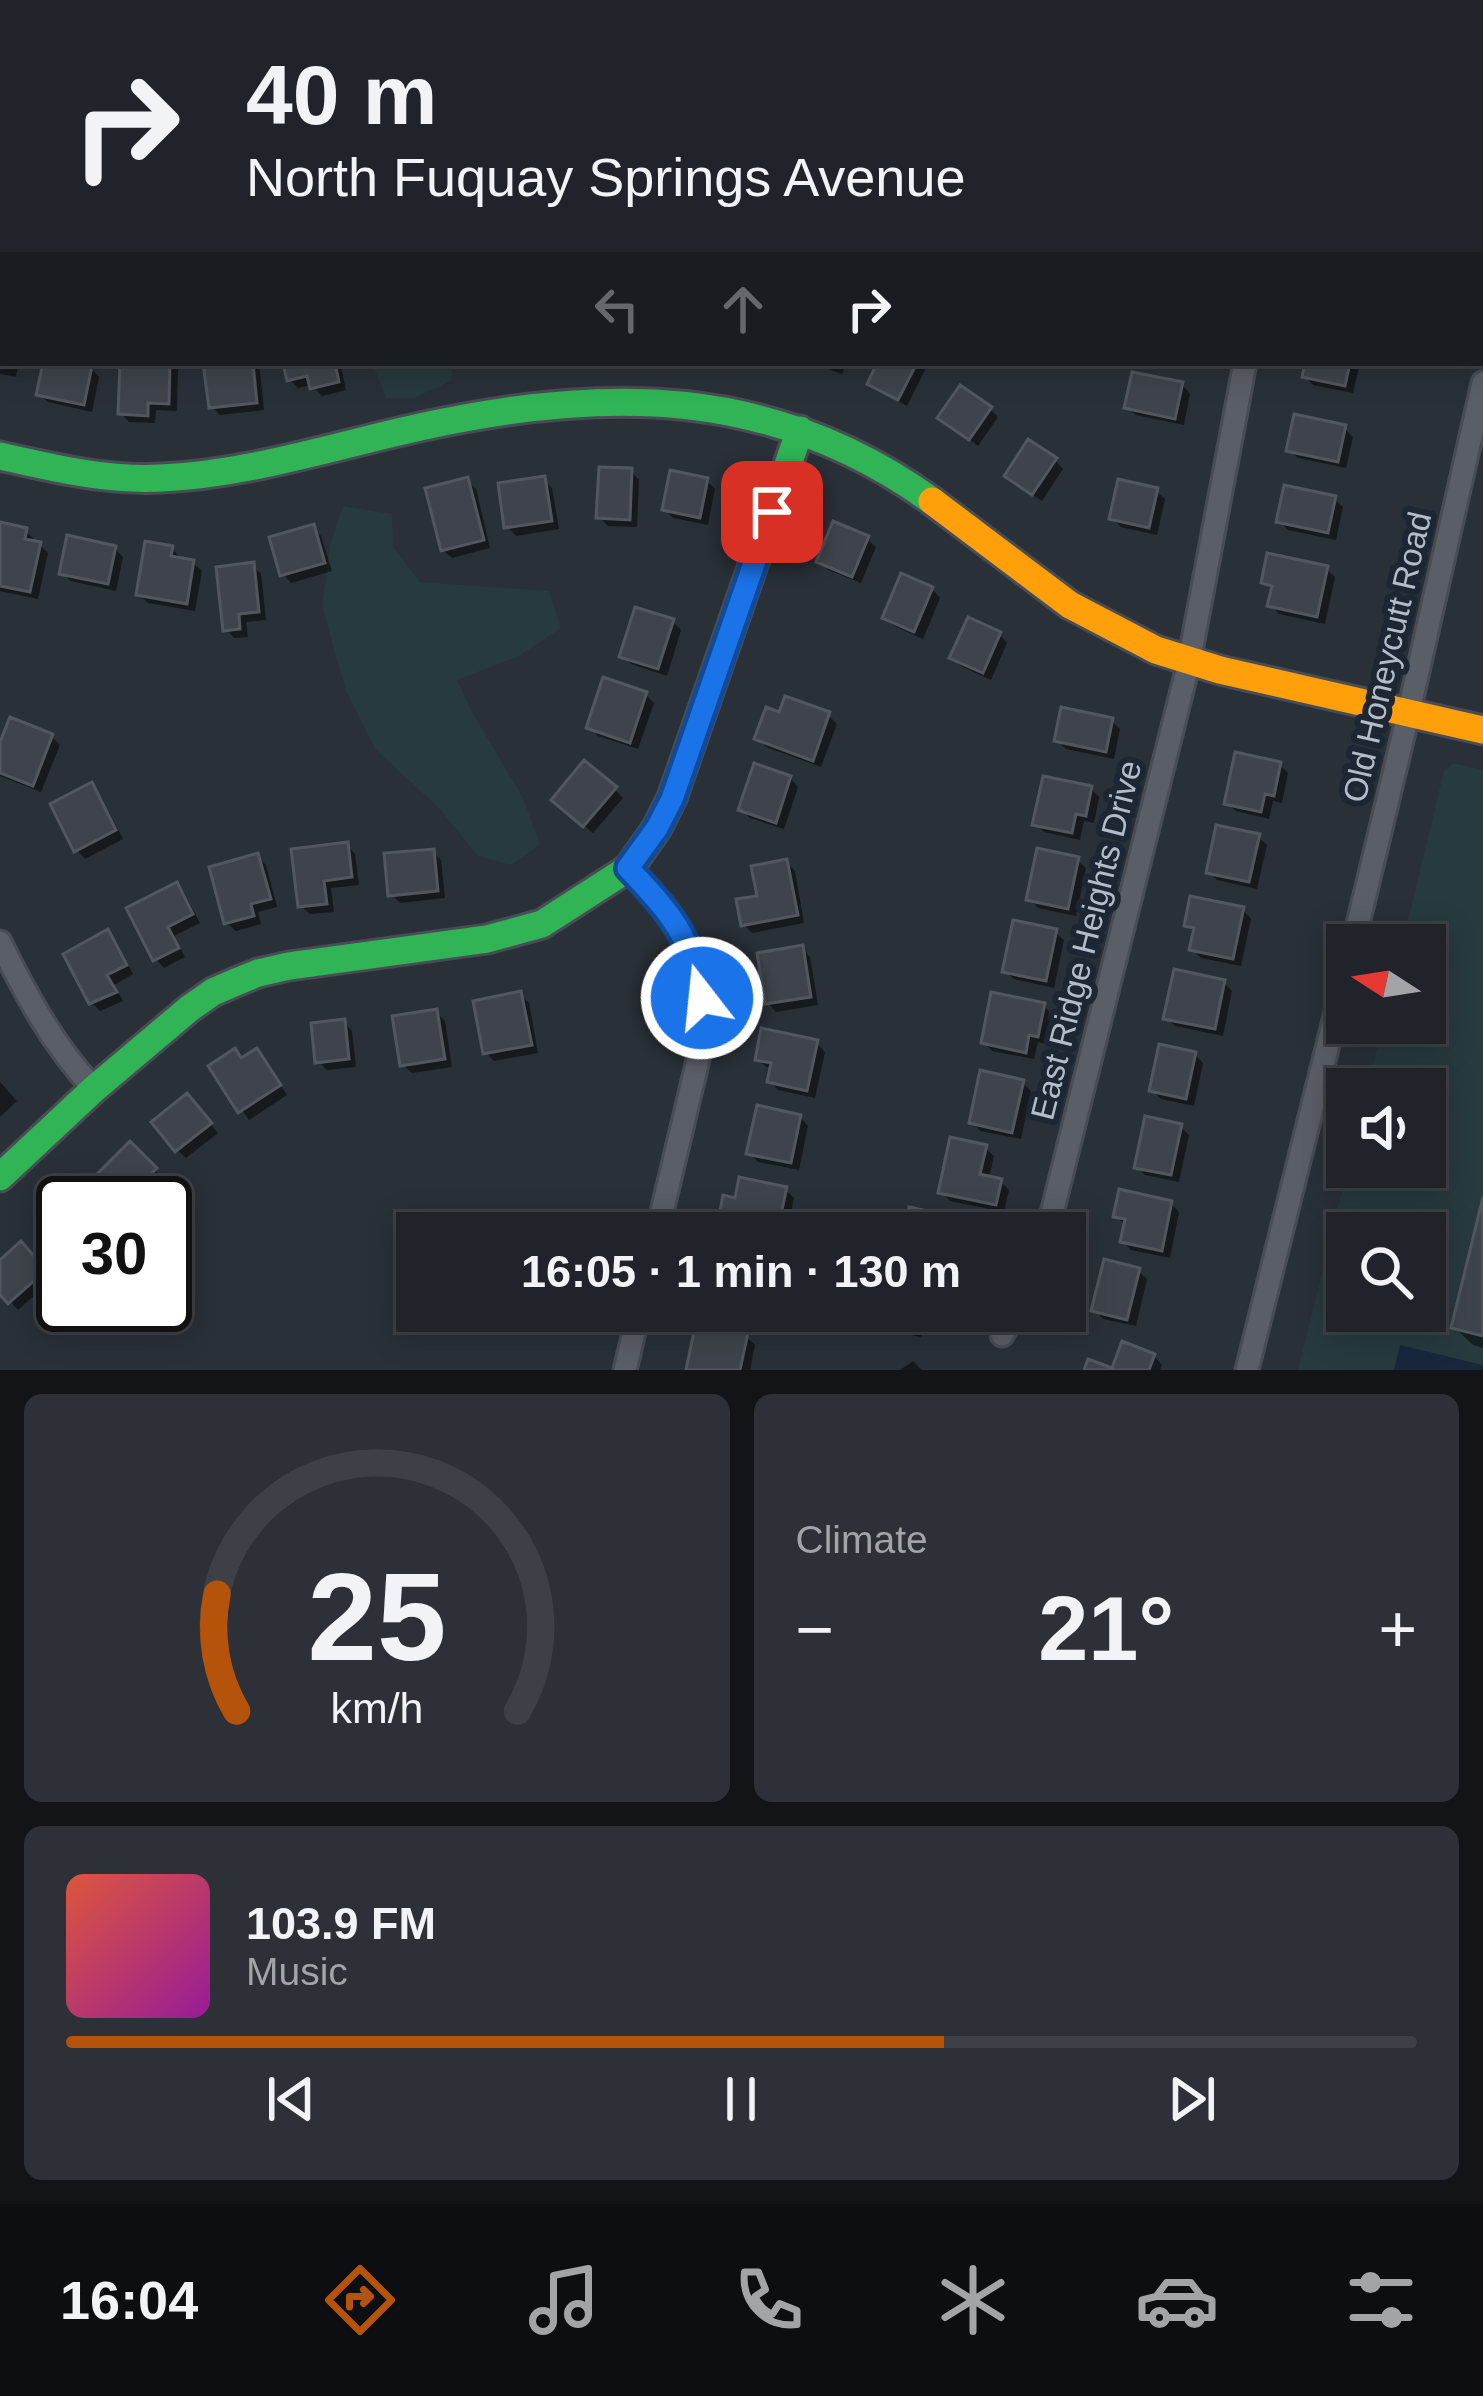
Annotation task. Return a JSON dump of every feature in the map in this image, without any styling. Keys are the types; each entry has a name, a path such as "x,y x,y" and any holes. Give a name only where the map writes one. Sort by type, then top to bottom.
{"street":[{"name":"East Ridge Heights Drive","path":"1052,1212 1189,662 1244,366"},
{"name":"Old Honeycutt Road","path":"1357,924 1483,383"},
{"path":"0,456 68,472 179,477 265,464 504,411 605,404 735,412 800,430 901,479 1062,602 1104,626 1189,662 1483,730"},
{"path":"0,1177 94,1089 213,992 257,973 520,932 564,911 628,868 672,799 800,430"},
{"path":"628,868 681,930 698,977 704,1021 662,1212"},
{"path":"0,942 38,1016 94,1089"},
{"path":"1247,1370 1328,1044"},
{"path":"625,1370 634,1332"},
{"path":"1002,1336 1004,1332"}],"green space":[{"path":"373,366 453,366 451,381 414,398 386,398"},
{"path":"343,506 392,514 393,547 420,582 549,591 561,628 519,656 457,680 523,798 540,845 511,865 478,856 438,807 376,750 346,691 322,606 331,542"},
{"path":"1453,763 1483,770 1483,1370 1298,1370 1326,1256 1326,1332 1446,1332 1446,1212 1337,1212 1343,1188 1446,1188 1446,1068 1372,1068 1378,1044 1446,1044 1446,924 1407,924 1444,771"}],"water":[{"path":"1400,1345 1483,1365 1483,1370 1394,1370"}],"building":[{"path":"42,366 92,366 84,405 36,395"},
{"path":"120,366 170,366 169,404 148,403 148,416 118,414"},
{"path":"203,366 253,366 257,403 209,408"},
{"path":"284,366 336,366 339,382 310,389 307,376 287,381"},
{"path":"876,366 915,366 898,400 867,384"},
{"path":"1304,366 1349,366 1345,386 1302,377"},
{"path":"1132,372 1183,382 1175,419 1124,408"},
{"path":"960,385 992,407 969,440 937,418"},
{"path":"1294,414 1346,425 1338,462 1286,451"},
{"path":"1028,439 1057,458 1032,495 1004,476"},
{"path":"599,467 632,468 630,520 596,518"},
{"path":"670,470 708,478 700,518 662,510"},
{"path":"545,476 552,521 504,528 498,483"},
{"path":"468,477 484,540 441,551 425,488"},
{"path":"1118,479 1158,488 1149,528 1109,519"},
{"path":"1284,485 1336,496 1328,533 1276,522"},
{"path":"833,521 869,536 852,577 816,562"},
{"path":"0,522 27,528 25,539 41,542 30,592 0,586"},
{"path":"314,524 325,563 280,576 269,537"},
{"path":"67,535 116,546 108,584 59,574"},
{"path":"145,541 173,546 171,556 194,560 187,604 136,595"},
{"path":"1267,553 1328,566 1317,617 1267,606 1272,586 1261,583"},
{"path":"254,562 259,612 239,614 240,629 223,631 216,567"},
{"path":"901,573 933,587 914,632 882,618"},
{"path":"635,607 674,619 658,669 619,657"},
{"path":"968,617 1001,632 983,673 949,658"},
{"path":"603,677 647,692 630,743 586,728"},
{"path":"785,696 830,712 813,761 754,739 766,707 779,712"},
{"path":"1061,707 1113,718 1106,752 1054,741"},
{"path":"10,717 53,734 33,786 0,773 0,742"},
{"path":"1235,752 1281,762 1274,796 1265,794 1261,812 1224,804"},
{"path":"584,760 617,787 583,827 551,800"},
{"path":"754,763 791,776 776,823 738,810"},
{"path":"1043,776 1092,786 1086,816 1076,814 1072,833 1032,825"},
{"path":"92,782 116,830 74,852 50,804"},
{"path":"1216,825 1260,834 1249,882 1206,873"},
{"path":"348,842 352,877 324,881 327,904 298,907 291,849"},
{"path":"1037,848 1079,857 1068,909 1026,900"},
{"path":"434,849 438,891 388,896 384,853"},
{"path":"258,853 271,899 251,904 254,916 224,924 209,867"},
{"path":"787,859 798,915 741,926 736,899 757,896 751,866"},
{"path":"177,882 193,914 168,927 179,948 153,961 126,908"},
{"path":"1190,896 1244,907 1233,959 1189,950 1194,928 1184,926"},
{"path":"1013,920 1057,929 1046,981 1002,972"},
{"path":"108,929 127,965 107,975 117,992 89,1004 63,954"},
{"path":"803,945 811,997 765,1004 757,953"},
{"path":"1174,969 1225,980 1215,1029 1163,1019"},
{"path":"521,991 532,1045 483,1054 473,1001"},
{"path":"991,992 1045,1003 1038,1037 1029,1035 1026,1053 981,1043"},
{"path":"437,1009 445,1059 400,1066 392,1016"},
{"path":"345,1019 349,1059 315,1063 311,1023"},
{"path":"761,1028 818,1040 807,1091 767,1082 771,1063 755,1060"},
{"path":"1159,1044 1196,1052 1186,1099 1149,1091"},
{"path":"235,1048 241,1058 257,1048 281,1085 238,1113 208,1066"},
{"path":"980,1070 1024,1080 1012,1133 969,1123"},
{"path":"187,1093 212,1123 175,1152 151,1122"},
{"path":"757,1105 801,1115 791,1163 746,1154"},
{"path":"1145,1116 1182,1124 1171,1175 1134,1168"},
{"path":"950,1137 987,1145 980,1174 1002,1179 996,1205 938,1193"},
{"path":"130,1141 157,1168 149,1176 95,1176"},
{"path":"739,1177 787,1187 782,1212 720,1212 723,1195 735,1198"},
{"path":"1119,1189 1172,1201 1162,1251 1120,1242 1125,1219 1113,1217"},
{"path":"1483,1197 1483,1336 1451,1328"},
{"path":"21,1241 36,1258 36,1279 8,1304 0,1295 0,1260"},
{"path":"1104,1259 1140,1268 1127,1320 1091,1311"},
{"path":"694,1332 748,1333 740,1370 686,1370"},
{"path":"1122,1341 1155,1354 1149,1370 1084,1370 1088,1359 1112,1368"}],"traffic: fast":[{"path":"0,456 100,476 194,475 489,414 621,402 749,416 811,435 872,463 932,501"},
{"path":"0,1177 94,1089 213,992 289,966 487,939 542,924 629,868 672,798 800,430"}],"traffic: slow":[{"path":"932,501 1070,605 1156,650 1220,670 1483,730"}],"route":[{"path":"702,998 693,956 681,930 628,868 672,799 772,512"}]}
